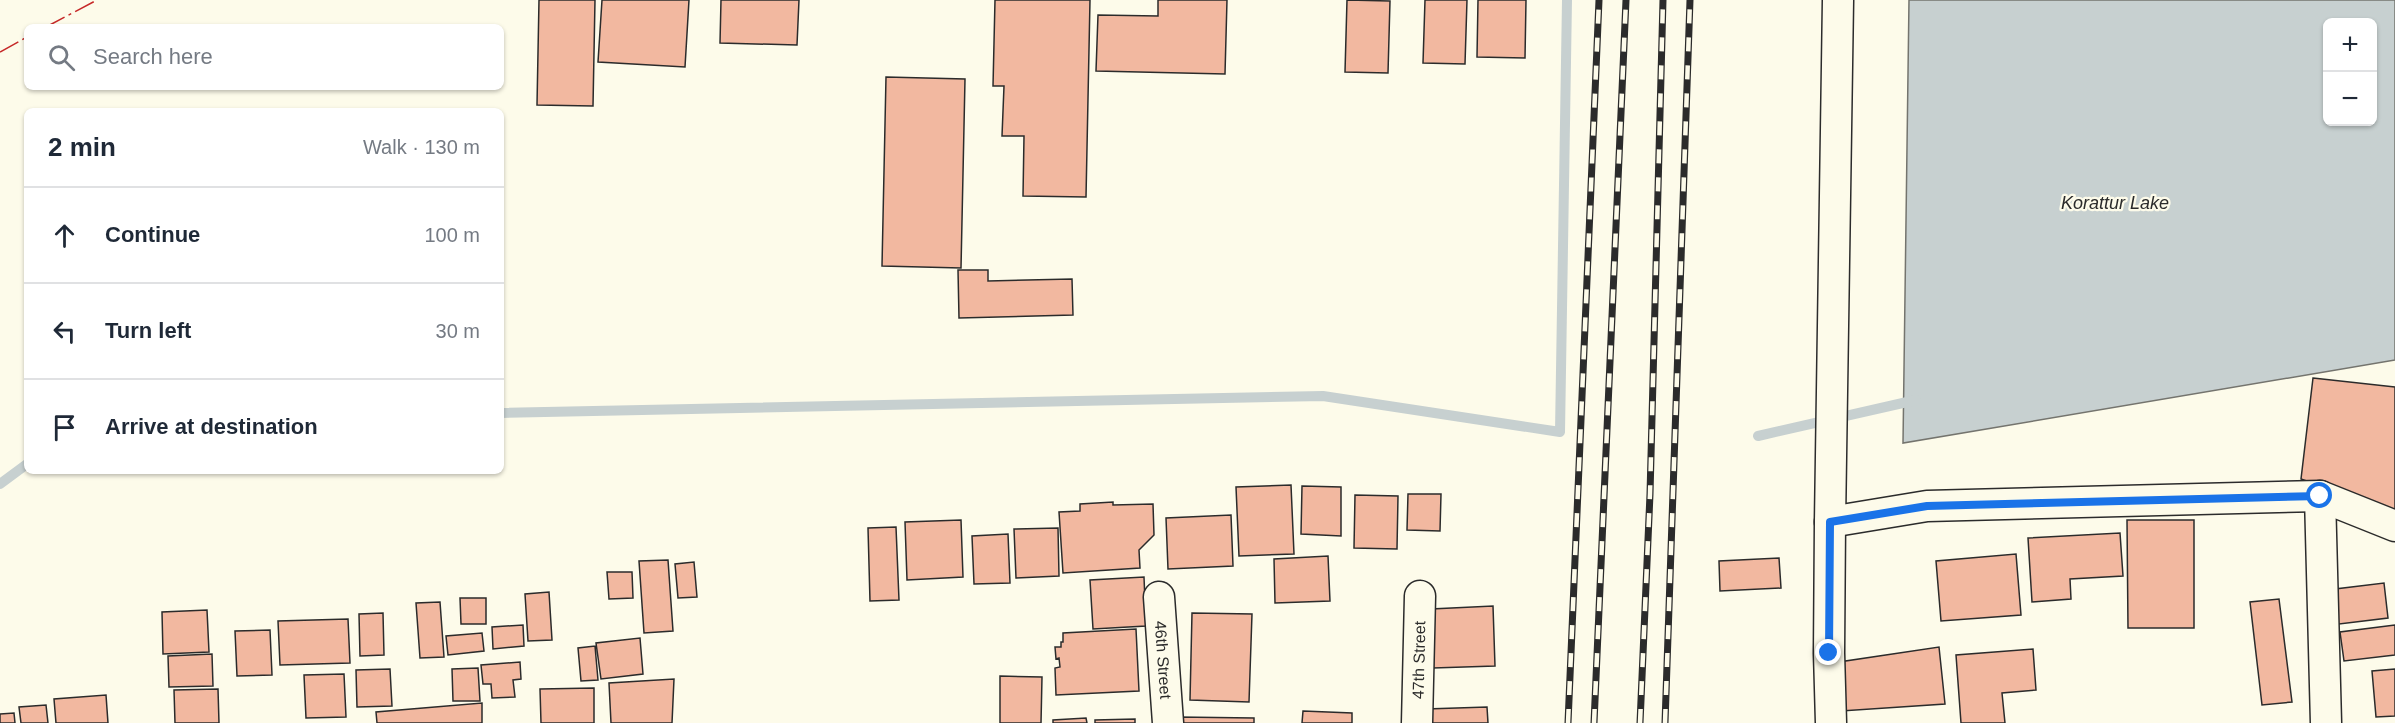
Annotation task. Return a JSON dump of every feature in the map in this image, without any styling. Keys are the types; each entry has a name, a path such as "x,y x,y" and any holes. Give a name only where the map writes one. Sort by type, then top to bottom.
{"street":[{"path":"1831,723 1830,522 1838,0"},
{"path":"1830,522 1927,506 2320,496 2395,526"},
{"path":"2320,496 2326,723"},
{"name":"47th Street","path":"1417,723 1420,596"},
{"name":"46th Street","path":"1159,597 1168,723"}],"water":[{"name":"Korattur Lake","path":"1909,0 2395,0 2395,360 1903,443"}],"building":[{"path":"539,0 595,0 593,106 537,105"},
{"path":"602,0 689,0 685,67 598,62"},
{"path":"721,0 799,0 797,45 720,43"},
{"path":"995,0 1090,0 1086,197 1023,196 1024,136 1002,136 1004,86 993,86"},
{"path":"1158,0 1227,0 1225,74 1096,71 1098,15 1158,16"},
{"path":"1347,0 1390,1 1388,73 1345,72"},
{"path":"1425,0 1467,0 1465,64 1423,63"},
{"path":"1478,0 1526,0 1525,58 1477,57"},
{"path":"886,77 965,79 961,268 882,266"},
{"path":"958,270 988,270 988,281 1072,279 1073,315 959,318"},
{"path":"2313,378 2395,387 2395,512 2301,479"},
{"path":"1291,485 1294,554 1239,556 1236,487"},
{"path":"1302,486 1341,487 1341,536 1301,534"},
{"path":"1408,494 1441,494 1440,531 1407,530"},
{"path":"1355,495 1398,496 1397,549 1354,548"},
{"path":"1113,502 1113,505 1153,504 1154,535 1139,550 1140,568 1063,573 1059,512 1080,511 1080,504"},
{"path":"1231,515 1233,566 1168,569 1166,518"},
{"path":"961,520 963,577 907,580 905,522"},
{"path":"2127,520 2194,520 2194,628 2128,628"},
{"path":"896,527 899,600 870,601 868,528"},
{"path":"1058,528 1059,576 1016,578 1014,529"},
{"path":"2120,533 2123,576 2070,579 2071,599 2032,602 2028,538"},
{"path":"1008,534 1010,583 974,584 972,536"},
{"path":"2016,554 2021,615 1941,621 1936,561"},
{"path":"1328,556 1330,601 1275,603 1274,559"},
{"path":"1779,558 1781,588 1720,591 1719,561"},
{"path":"668,560 673,631 644,633 639,561"},
{"path":"694,562 697,597 678,598 675,564"},
{"path":"607,572 632,572 633,598 609,599"},
{"path":"1144,577 1146,626 1093,629 1090,580"},
{"path":"2384,583 2388,618 2331,625 2327,590"},
{"path":"549,592 552,640 528,641 525,594"},
{"path":"460,598 486,598 486,624 461,624"},
{"path":"2279,599 2292,702 2262,705 2250,602"},
{"path":"440,602 444,657 420,658 416,603"},
{"path":"1493,606 1495,666 1433,668 1431,609"},
{"path":"207,610 209,652 163,654 162,612"},
{"path":"383,613 384,655 360,656 359,614"},
{"path":"1192,613 1252,614 1249,702 1190,700"},
{"path":"348,619 350,663 280,665 278,621"},
{"path":"523,625 524,646 493,649 492,627"},
{"path":"2395,625 2395,655 2344,661 2340,632"},
{"path":"1136,629 1139,691 1056,695 1055,668 1060,667 1059,658 1056,659 1055,647 1061,647 1063,633"},
{"path":"270,630 272,675 237,676 235,631"},
{"path":"482,633 484,651 448,655 446,636"},
{"path":"640,638 643,674 601,679 596,643"},
{"path":"595,646 598,680 581,681 578,648"},
{"path":"1939,647 1945,704 1841,711 1839,662"},
{"path":"2033,649 2036,690 2002,693 2005,723 1961,723 1956,655"},
{"path":"212,654 213,686 169,687 168,656"},
{"path":"520,662 521,679 513,680 515,697 492,698 491,684 483,684 481,665"},
{"path":"478,668 480,701 453,701 452,669"},
{"path":"390,669 392,706 357,707 356,670"},
{"path":"2395,669 2395,716 2376,717 2372,671"},
{"path":"344,674 346,717 306,718 304,675"},
{"path":"1000,676 1042,677 1041,723 1000,723"},
{"path":"674,679 672,723 611,723 609,683"},
{"path":"594,688 594,723 541,723 540,689"},
{"path":"218,689 219,723 175,723 174,690"},
{"path":"106,695 108,723 56,723 54,699"},
{"path":"482,703 482,723 377,723 376,712"},
{"path":"46,705 48,723 21,723 19,707"},
{"path":"1487,707 1488,723 1426,723 1426,709"},
{"path":"1303,711 1352,713 1352,723 1302,723"},
{"path":"14,713 15,723 0,723 0,714"},
{"path":"1177,717 1254,718 1254,723 1177,723"},
{"path":"1086,718 1087,723 1053,723 1053,720"},
{"path":"1135,719 1135,723 1095,723 1095,720"}],"waterway":[{"path":"504,413 1323,396 1560,432 1567,0"},
{"path":"1758,436 1916,400"},
{"path":"0,484 24,466"}],"railway":[{"path":"1568,723 1599,0"},
{"path":"1594,723 1626,0"},
{"path":"1640,723 1650,494 1663,0"},
{"path":"1665,723 1690,0"}],"power":[{"path":"52,24 97,0"},
{"path":"0,52 24,39"}],"route":[{"path":"1829,653 1830,522 1927,506 2320,496"}]}
